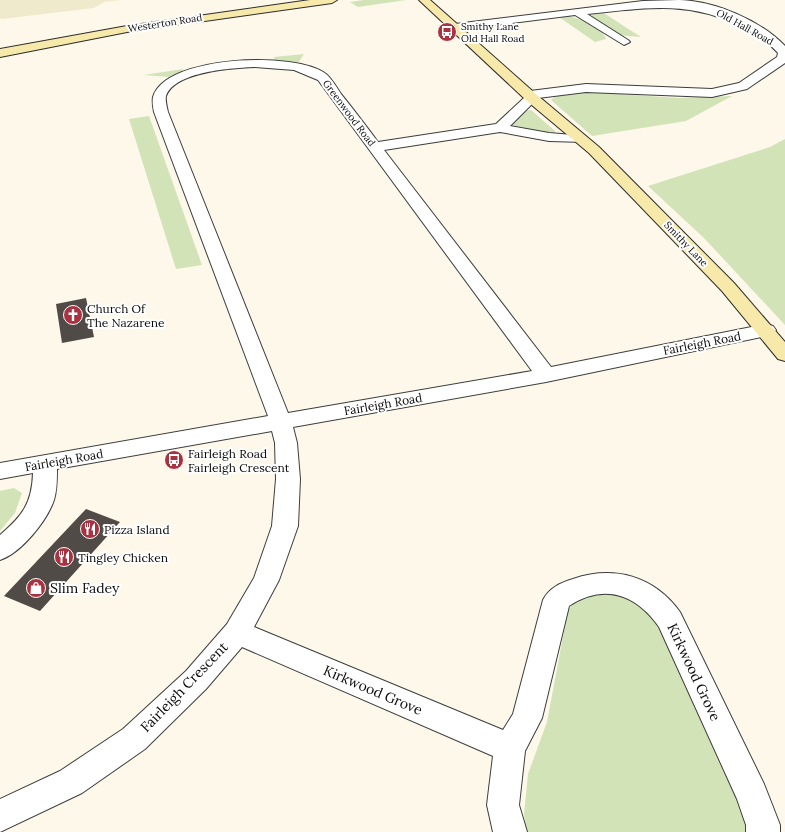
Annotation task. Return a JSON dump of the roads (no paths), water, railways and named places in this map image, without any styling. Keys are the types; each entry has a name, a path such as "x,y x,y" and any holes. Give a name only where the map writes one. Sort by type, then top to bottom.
{"street":[{"name":"Westerton Road","path":"0,53 135,28 332,0"},
{"name":"Smithy Lane","path":"424,0 594,150 728,287 766,330 785,355"},
{"name":"Old Hall Road","path":"455,27 661,3 702,6 726,14 773,41 784,52 784,58 742,86 712,93 586,88 531,96"},
{"path":"578,12 628,42 603,45"},
{"name":"Greenwood Road","path":"281,422 159,104 161,93 176,80 188,74 210,67 261,63 285,65 306,70 322,77 546,375"},
{"path":"500,128 531,96"},
{"path":"375,147 500,128 549,137 580,139"},
{"name":"Fairleigh Road","path":"0,471 546,375 766,330"},
{"name":"Fairleigh Crescent","path":"0,816 71,782 134,739 196,680 237,632 266,580 285,526 288,479 286,443 281,422"},
{"path":"0,550 16,537 32,518 44,493 45,464"},
{"name":"Kirkwood Grove","path":"510,832 502,805 510,748 527,718 557,600 573,590 597,584 620,584 639,590 654,600 670,620 752,795 763,825 763,832"},
{"name":"Kirkwood Grove","path":"237,632 510,748"}],"place":[{"name":"Smithy Lane Old Hall Road","path":"447,32"},
{"name":"Church Of The Nazarene","path":"73,315"},
{"name":"Fairleigh Road Fairleigh Crescent","path":"174,460"},
{"name":"Pizza Island","path":"90,529"},
{"name":"Tingley Chicken","path":"64,557"},
{"name":"Slim Fadey","path":"36,588"}]}
